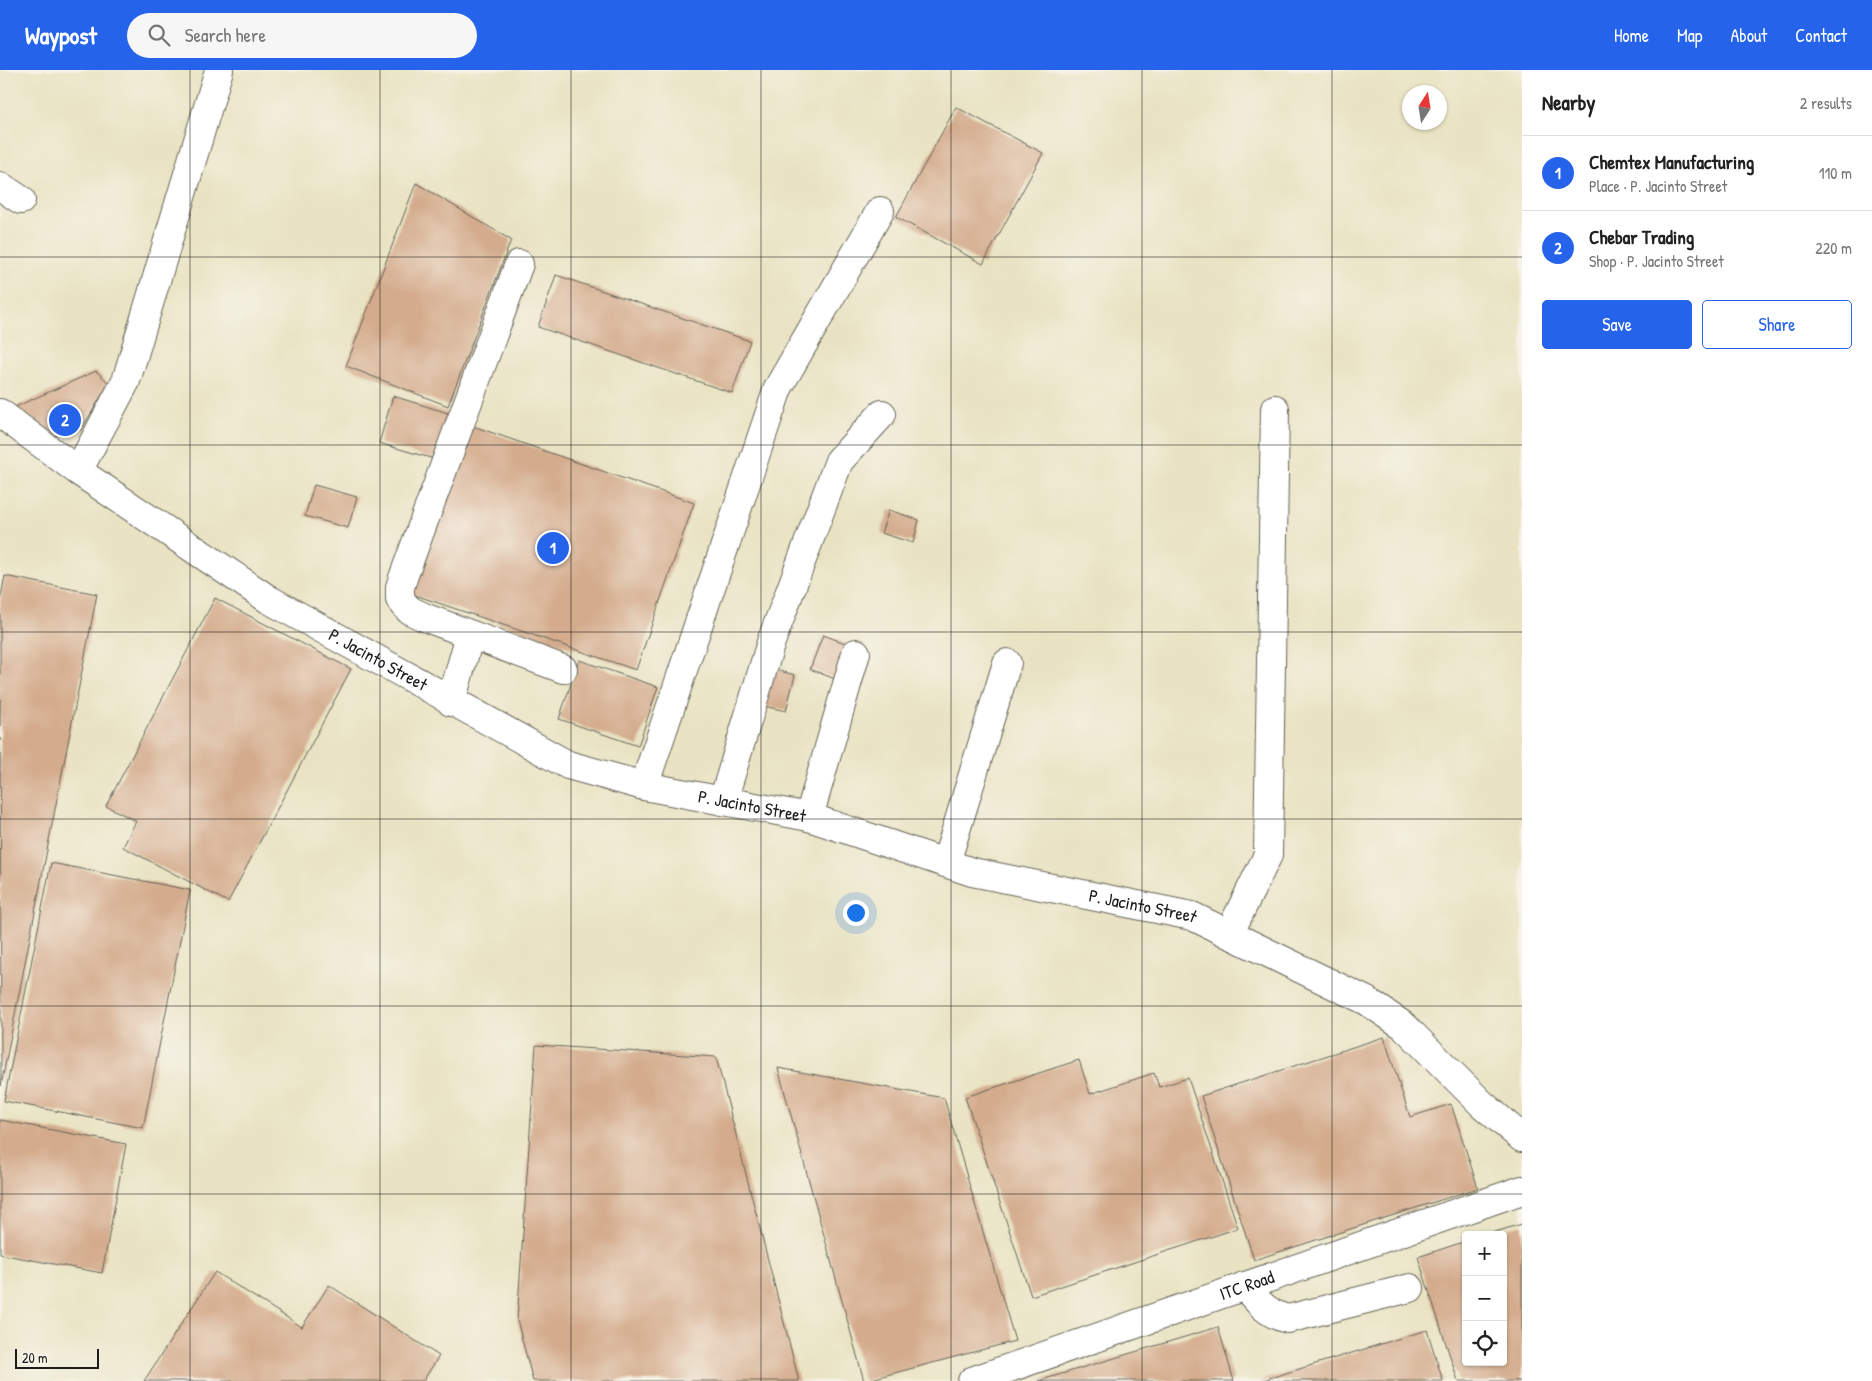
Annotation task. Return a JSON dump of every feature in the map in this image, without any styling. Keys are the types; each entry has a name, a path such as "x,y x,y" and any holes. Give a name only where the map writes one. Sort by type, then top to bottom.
{"street":[{"path":"78,471 126,381 219,70"},
{"path":"644,786 778,388 880,211"},
{"path":"519,264 400,588 400,599 408,610 470,635 562,668"},
{"path":"1229,934 1268,855 1276,409"},
{"name":"P. Jacinto Street","path":"0,413 78,471 268,599 451,702 568,765 644,786 809,817 972,872 1192,916 1367,1001 1404,1026 1482,1104 1522,1138"},
{"path":"723,800 771,642 839,461 882,414"},
{"path":"451,702 470,635"},
{"path":"809,817 856,653"},
{"path":"946,863 1007,663"},
{"name":"ITC Road","path":"972,1381 1522,1190"},
{"path":"1244,1286 1266,1311 1277,1317 1288,1319 1410,1288"}],"building":[{"path":"956,107 1043,153 983,264 896,217"},
{"path":"416,183 511,240 448,406 346,366"},
{"path":"556,275 750,341 732,393 538,327"},
{"path":"96,371 109,383 81,430 52,436 15,407"},
{"path":"393,396 448,413 434,459 379,443"},
{"path":"470,425 694,503 636,670 412,594"},
{"path":"314,485 357,497 348,528 305,516"},
{"path":"889,510 919,520 913,543 881,533"},
{"path":"5,576 97,594 1,1086 0,601"},
{"path":"215,598 351,669 228,902 123,847 136,821 106,806"},
{"path":"823,635 848,644 835,679 810,669"},
{"path":"579,660 658,687 638,746 559,719"},
{"path":"768,668 795,675 786,711 759,705"},
{"path":"51,863 190,890 143,1128 4,1101"},
{"path":"1384,1037 1410,1117 1451,1104 1478,1188 1254,1260 1201,1096"},
{"path":"536,1045 716,1057 799,1381 533,1381 517,1320"},
{"path":"1079,1060 1090,1094 1154,1073 1159,1087 1188,1078 1238,1228 1031,1296 965,1097"},
{"path":"778,1068 944,1098 1015,1341 864,1381"},
{"path":"0,1120 126,1144 102,1273 0,1254"},
{"path":"1522,1224 1522,1381 1458,1381 1418,1257 1462,1242 1462,1366 1507,1366 1507,1231 1498,1231"},
{"path":"215,1272 302,1327 329,1285 439,1356 423,1381 144,1381"},
{"path":"1218,1327 1234,1381 1038,1381"},
{"path":"1427,1330 1443,1381 1260,1381"}],"place":[{"name":"Chebar Trading","path":"65,420"},
{"name":"Chemtex Manufacturing","path":"553,548"}]}
